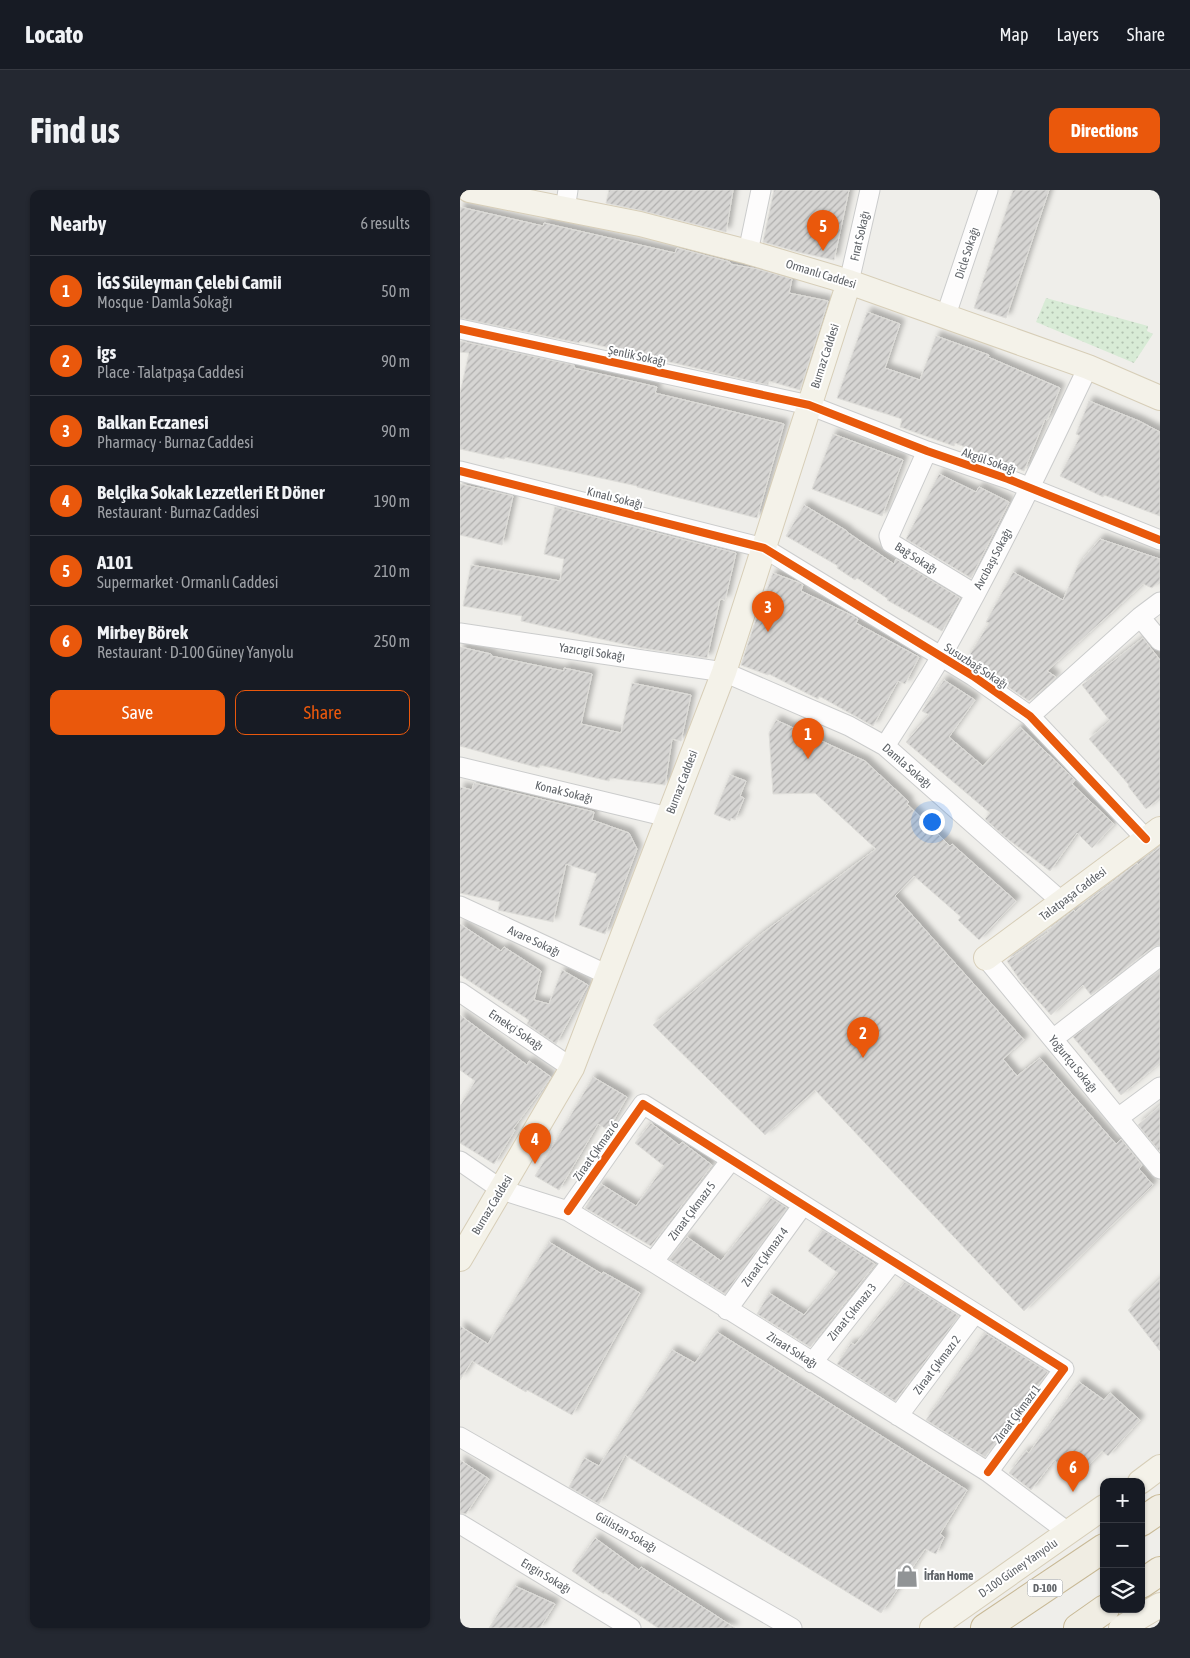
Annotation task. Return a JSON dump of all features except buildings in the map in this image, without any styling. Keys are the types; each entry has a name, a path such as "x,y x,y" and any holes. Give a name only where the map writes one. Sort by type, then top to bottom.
{"highway":[{"path":"1145,1519 1160,1509"},
{"name":"D-100","path":"986,1628 1100,1551"},
{"path":"1145,1581 1160,1571"},
{"path":"1078,1628 1100,1613"}],"main road":[{"name":"Ormanlı Caddesi","path":"469,190 566,200 640,224 748,252 849,282 1088,367 1160,398"},
{"name":"Burnaz Caddesi","path":"460,1259 572,1068 724,672 849,282"},
{"name":"Talatpaşa Caddesi","path":"986,958 1153,834"},
{"path":"1145,1478 1160,1468"},
{"name":"D-100 Güney Yanyolu","path":"932,1628 1069,1534 1100,1510"},
{"path":"1121,1628 1160,1605"}],"street":[{"path":"748,252 761,190"},
{"name":"Fırat Sokağı","path":"849,282 870,190"},
{"name":"Dicle Sokağı","path":"946,315 988,190"},
{"name":"Şenlik Sokağı","path":"460,329 810,405"},
{"name":"Avcıbaşı Sokağı","path":"886,746 942,656 1030,488 1088,367"},
{"name":"Akgül Sokağı","path":"810,405 927,451 1030,488 1160,540"},
{"name":"Bağ Sokağı","path":"927,451 889,536 891,543 975,594"},
{"name":"Kınalı Sokağı","path":"460,471 764,548"},
{"name":"Susuzbağ Sokağı","path":"764,548 942,656 1030,716 1153,834"},
{"path":"1030,716 1140,617 1160,602"},
{"path":"1140,617 1160,641"},
{"name":"Yazıcıgil Sokağı","path":"460,633 724,672"},
{"name":"Damla Sokağı","path":"724,672 849,726 886,746 1062,902"},
{"name":"Konak Sokağı","path":"460,767 668,817"},
{"name":"Avare Sokağı","path":"460,906 608,975"},
{"path":"1053,1039 1160,956"},
{"name":"Yoğurtçu Sokağı","path":"986,958 1160,1169"},
{"name":"Emekçi Sokağı","path":"460,992 572,1068"},
{"path":"1118,1118 1160,1087"},
{"name":"Ziraat Çıkmazı 6","path":"568,1211 643,1104 731,1160"},
{"path":"731,1160 975,1313"},
{"name":"Ziraat Çıkmazı 5","path":"653,1262 731,1160"},
{"name":"Ziraat Sokağı","path":"460,1161 502,1190 568,1211 653,1262 988,1472 1069,1534"},
{"name":"Ziraat Çıkmazı 4","path":"727,1310 803,1205"},
{"name":"Ziraat Çıkmazı 3","path":"812,1362 893,1261"},
{"name":"Ziraat Çıkmazı 1","path":"975,1313 1064,1369 988,1472"},
{"name":"Ziraat Çıkmazı 2","path":"898,1416 975,1313"},
{"name":"Gülistan Sokağı","path":"460,1437 792,1628"},
{"name":"Engin Sokağı","path":"460,1524 631,1628"}],"green space":[{"path":"1046,298 1148,326 1147,331 1153,334 1134,363 1036,322"}],"cycle path":[{"path":"460,329 809,405 927,451 1008,479 1160,540"},
{"path":"460,471 764,548 973,676 1030,716 1146,839"},
{"path":"568,1211 643,1104 1064,1369 988,1472"}],"place":[{"name":"A101","path":"823,251"},
{"name":"Balkan Eczanesi","path":"768,632"},
{"name":"İGS Süleyman Çelebi Camii","path":"808,759"},
{"name":"igs","path":"863,1058"},
{"name":"Belçika Sokak Lezzetleri Et Döner","path":"535,1164"},
{"name":"Mirbey Börek","path":"1073,1492"},
{"name":"İrfan Home","path":"907,1576"}]}
